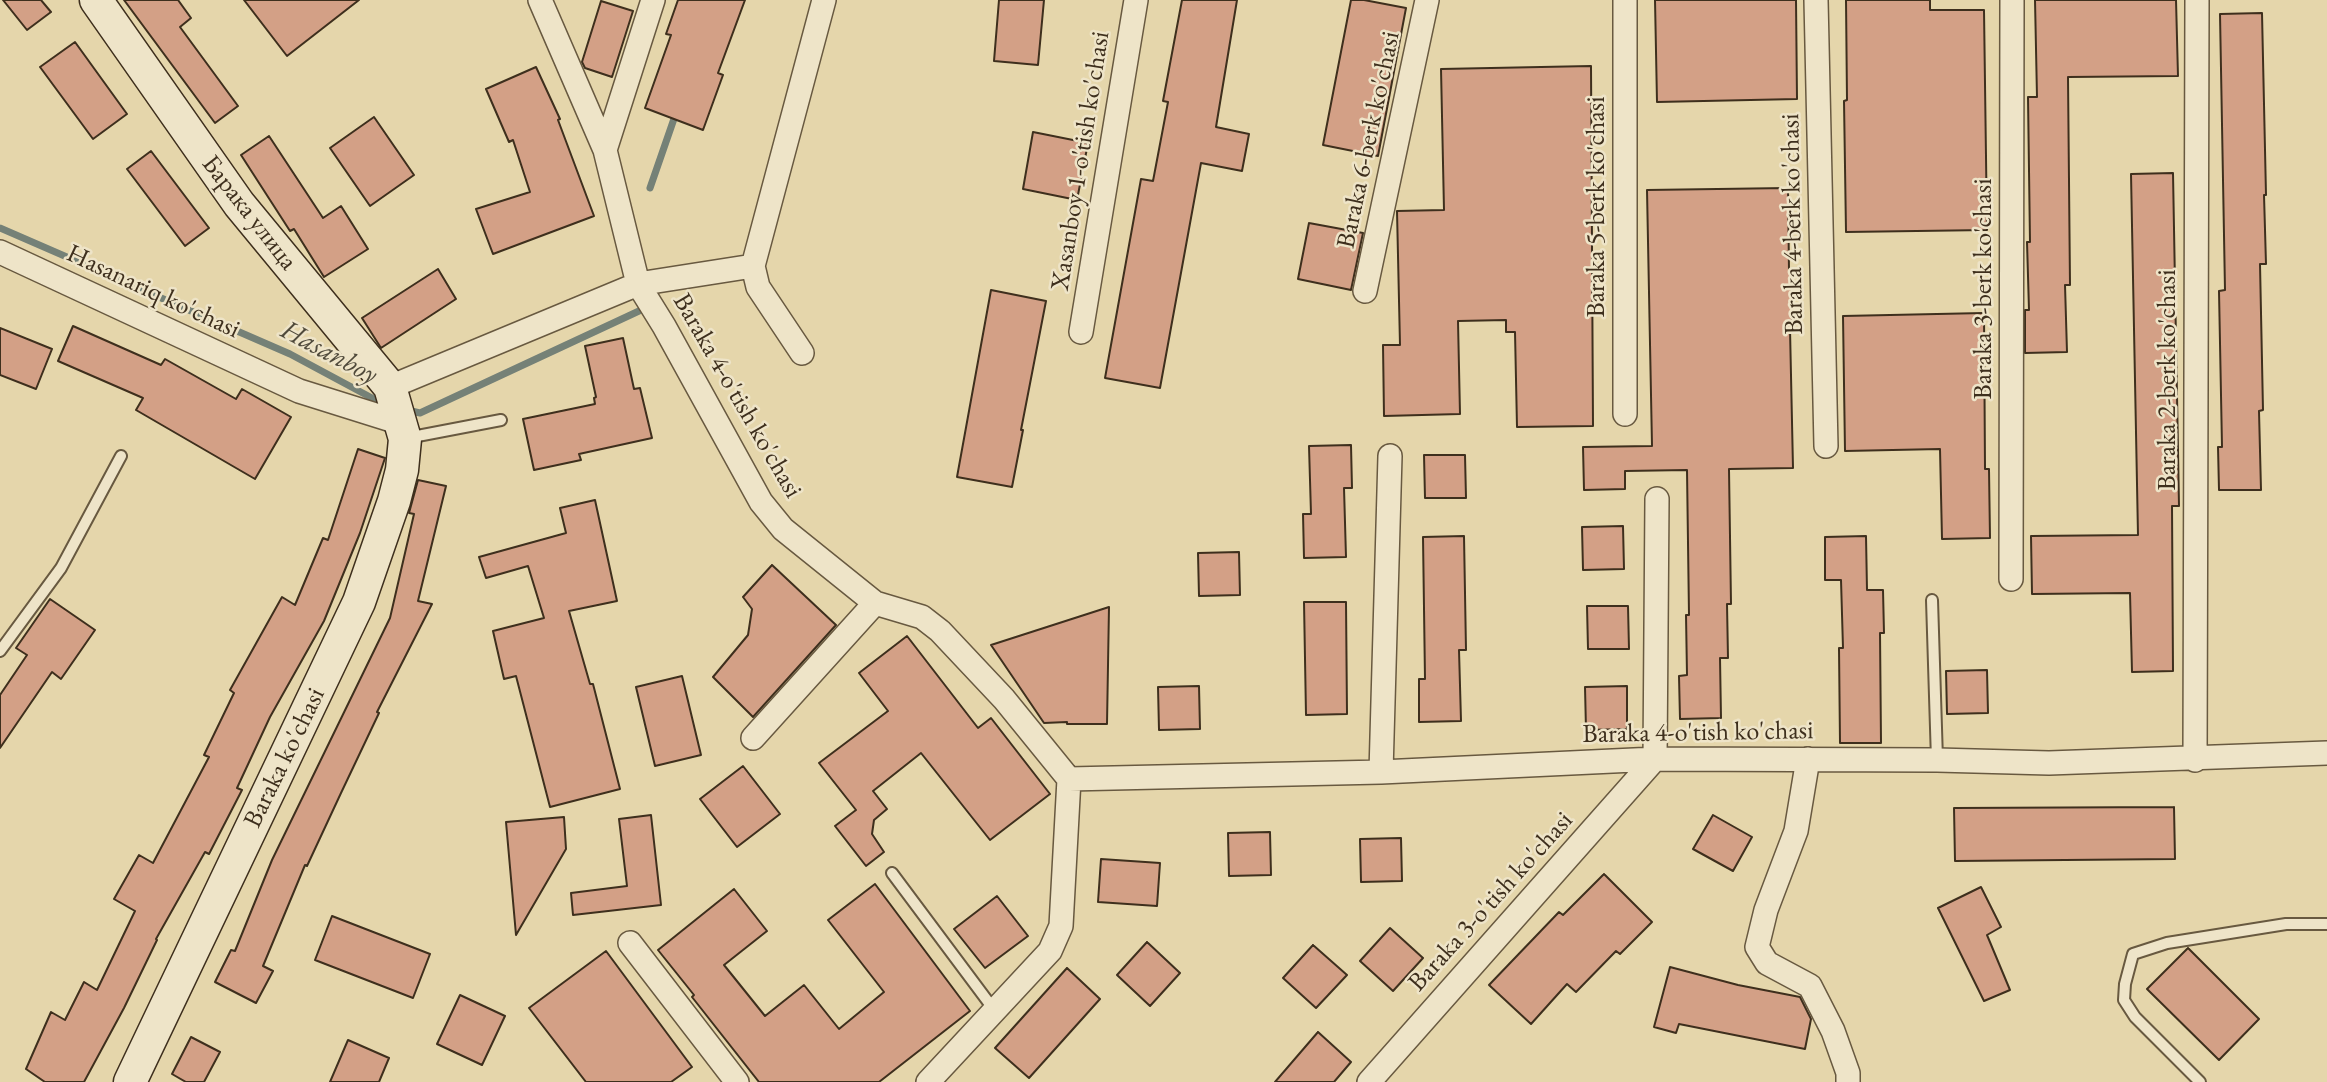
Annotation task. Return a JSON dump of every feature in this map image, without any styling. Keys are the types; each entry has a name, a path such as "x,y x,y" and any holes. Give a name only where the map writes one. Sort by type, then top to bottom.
{"main road":[{"name":"Барака улица","path":"96,0 239,204 398,411"},
{"name":"Baraka ko'chasi","path":"130,1082 359,603 394,501 401,470 398,411"}],"street":[{"name":"Baraka 4-o'tish ko'chasi","path":"540,0 605,150 638,284 761,502 783,529 876,603 922,617 940,631 1004,699 1069,779 1381,772 1655,759 2049,763 2195,760 2327,753"},
{"path":"605,150 653,0"},
{"path":"802,353 758,287 752,266 824,0"},
{"name":"Xasanboy 1-o'tish ko'chasi","path":"1082,332 1136,0"},
{"name":"Baraka 6-berk ko'chasi","path":"1365,291 1427,0"},
{"name":"Baraka 5-berk ko'chasi","path":"1625,0 1625,414"},
{"name":"Baraka 4-berk ko'chasi","path":"1816,0 1826,446"},
{"name":"Baraka 3-berk ko'chasi","path":"2011,579 2012,0"},
{"name":"Baraka 2-berk ko'chasi","path":"2195,760 2197,0"},
{"name":"Hasanariq ko'chasi","path":"0,252 299,391 398,411"},
{"path":"398,411 638,284 752,266"},
{"path":"1381,772 1390,456"},
{"path":"1655,759 1657,499"},
{"path":"753,738 876,603"},
{"name":"Baraka 3-o'tish ko'chasi","path":"1368,1082 1655,759"},
{"path":"1808,760 1796,831 1766,910 1757,947 1767,963 1810,986 1833,1031 1848,1073 1848,1082"},
{"path":"928,1082 1051,951 1061,926 1069,779"},
{"path":"630,943 737,1082"}],"lane":[{"path":"398,411 501,420"},
{"path":"0,651 61,568 121,456"},
{"path":"1931,600 1937,760"},
{"path":"892,873 995,1011"},
{"path":"2200,1082 2135,1017 2124,1000 2124,984 2133,954 2167,943 2286,924 2327,923"}],"building":[{"path":"3,0 41,0 51,12 27,30"},
{"path":"124,0 178,0 191,18 180,27 238,106 215,123"},
{"path":"244,0 359,0 287,56"},
{"path":"678,0 745,0 718,73 723,75 703,130 645,108 671,35 666,34"},
{"path":"999,0 1044,0 1038,65 994,61"},
{"path":"1182,0 1237,0 1216,127 1249,134 1242,171 1201,163 1160,388 1105,378 1141,179 1153,181 1168,102 1163,101"},
{"path":"1351,0 1406,8 1378,156 1323,145"},
{"path":"1655,0 1796,0 1797,99 1657,102"},
{"path":"1846,0 1930,0 1930,10 1984,10 1987,230 1846,232"},
{"path":"2035,0 2176,0 2178,76 2068,77 2070,285 2065,285 2067,352 2025,353 2025,310 2029,310 2027,242 2030,242 2028,97 2037,97"},
{"path":"601,1 633,11 612,77 585,68 582,62"},
{"path":"2262,13 2266,264 2260,264 2263,410 2259,411 2261,490 2219,490 2218,447 2222,447 2219,291 2225,290 2220,14"},
{"path":"75,42 127,114 93,139 40,67"},
{"path":"1591,66 1593,426 1517,427 1515,332 1506,332 1506,320 1458,321 1460,414 1384,416 1383,345 1400,345 1397,211 1444,210 1441,69"},
{"path":"536,67 560,119 558,120 594,216 493,254 476,209 530,192 513,140 509,142 486,89"},
{"path":"374,117 414,175 370,206 330,148"},
{"path":"1033,132 1088,143 1077,200 1023,189"},
{"path":"269,136 323,218 341,206 368,249 324,277 294,229 290,231 241,155"},
{"path":"151,151 209,228 185,246 127,169"},
{"path":"2173,173 2179,506 2172,506 2173,671 2132,672 2130,593 2032,594 2031,536 2138,535 2131,174"},
{"path":"1788,188 1793,468 1729,469 1731,604 1727,604 1728,658 1720,658 1721,718 1680,719 1679,676 1687,675 1686,615 1689,615 1687,470 1625,471 1625,489 1584,490 1583,447 1652,446 1647,190"},
{"path":"1309,223 1363,233 1351,290 1298,279"},
{"path":"438,269 456,299 381,348 362,318"},
{"path":"991,290 1046,301 1012,487 957,477"},
{"path":"1984,313 1985,469 1989,469 1990,538 1942,539 1940,449 1845,451 1843,316"},
{"path":"73,326 161,365 165,359 236,399 242,389 291,417 255,479 136,410 143,398 58,361"},
{"path":"0,328 52,349 36,389 0,375"},
{"path":"623,338 634,389 640,388 652,438 579,454 581,460 534,470 523,419 595,404 596,397 585,346"},
{"path":"1351,445 1352,488 1344,488 1346,557 1304,558 1303,514 1311,514 1309,446"},
{"path":"358,449 385,458 360,533 324,621 270,717 237,788 242,790 209,854 205,852 156,939 124,1008 84,1082 45,1082 26,1069 51,1012 65,1020 84,982 97,990 135,911 114,899 139,855 153,863 209,757 204,755 234,693 230,690 282,597 295,605 323,538 328,540"},
{"path":"1424,455 1465,455 1466,498 1425,498"},
{"path":"418,480 446,486 418,601 432,604 377,712 379,713 307,866 305,865 263,966 273,971 256,1003 215,982 231,950 235,951 272,860 390,618 414,514 409,513"},
{"path":"595,500 617,601 569,611 590,684 593,684 620,789 550,807 516,676 504,679 493,631 544,618 528,566 486,578 479,557 566,533 560,508"},
{"path":"1623,526 1624,569 1583,570 1582,527"},
{"path":"1464,536 1466,650 1459,650 1461,721 1419,722 1419,679 1425,679 1423,537"},
{"path":"1866,536 1867,590 1883,590 1884,633 1880,633 1881,743 1840,743 1839,648 1843,648 1841,580 1825,580 1825,537"},
{"path":"1239,552 1240,595 1199,596 1198,553"},
{"path":"772,565 836,625 753,717 713,677 748,635 752,609 743,597"},
{"path":"50,599 95,630 61,679 52,672 0,748 0,695 27,655 16,648"},
{"path":"1304,602 1346,602 1347,714 1306,715"},
{"path":"1587,606 1628,606 1629,649 1588,649"},
{"path":"1109,607 1107,724 1044,723 991,645"},
{"path":"907,636 978,728 991,718 1050,794 990,840 921,753 873,791 887,809 874,820 872,834 884,852 866,866 835,826 856,810 819,763 888,711 859,673"},
{"path":"1987,670 1988,713 1947,714 1946,671"},
{"path":"682,676 701,755 655,766 636,687"},
{"path":"1199,686 1200,729 1159,730 1158,687"},
{"path":"1627,686 1627,729 1586,730 1585,687"},
{"path":"743,766 780,814 737,847 700,799"},
{"path":"2174,807 2175,859 1955,861 1954,808"},
{"path":"651,815 661,905 573,915 571,893 627,886 619,819"},
{"path":"1713,815 1752,837 1733,871 1693,849"},
{"path":"564,817 566,849 516,935 506,822"},
{"path":"1270,832 1271,875 1229,876 1228,833"},
{"path":"1401,838 1402,881 1361,882 1360,839"},
{"path":"1101,859 1160,863 1157,906 1098,902"},
{"path":"1604,874 1652,922 1620,954 1616,951 1576,992 1567,984 1531,1024 1489,985 1559,912 1563,915"},
{"path":"875,884 970,1011 879,1082 759,1082 658,950 734,889 767,931 724,965 765,1016 804,985 839,1029 884,992 828,920"},
{"path":"1981,887 2001,927 1987,935 2010,990 1984,1001 1938,908"},
{"path":"997,896 1028,936 985,968 954,929"},
{"path":"332,916 430,954 413,998 315,960"},
{"path":"1390,928 1423,958 1393,991 1360,961"},
{"path":"1147,942 1180,973 1150,1006 1117,975"},
{"path":"1313,945 1347,975 1316,1008 1283,978"},
{"path":"2188,948 2259,1019 2219,1060 2147,989"},
{"path":"606,951 692,1067 671,1082 586,1082 529,1008"},
{"path":"1670,967 1738,985 1800,997 1811,1019 1805,1049 1679,1024 1676,1033 1654,1027"},
{"path":"1067,968 1100,999 1029,1078 995,1048"},
{"path":"460,995 505,1016 482,1065 437,1044"},
{"path":"1318,1032 1351,1062 1334,1082 1275,1082"},
{"path":"191,1037 220,1052 204,1082 186,1082 172,1074"},
{"path":"348,1040 389,1058 379,1082 330,1082"}],"waterway":[{"name":"Hasanboy","path":"650,188 676,113"},
{"name":"Hasanboy","path":"0,228 290,354 385,405"},
{"name":"Hasanboy","path":"407,410 420,413 639,311"}]}
